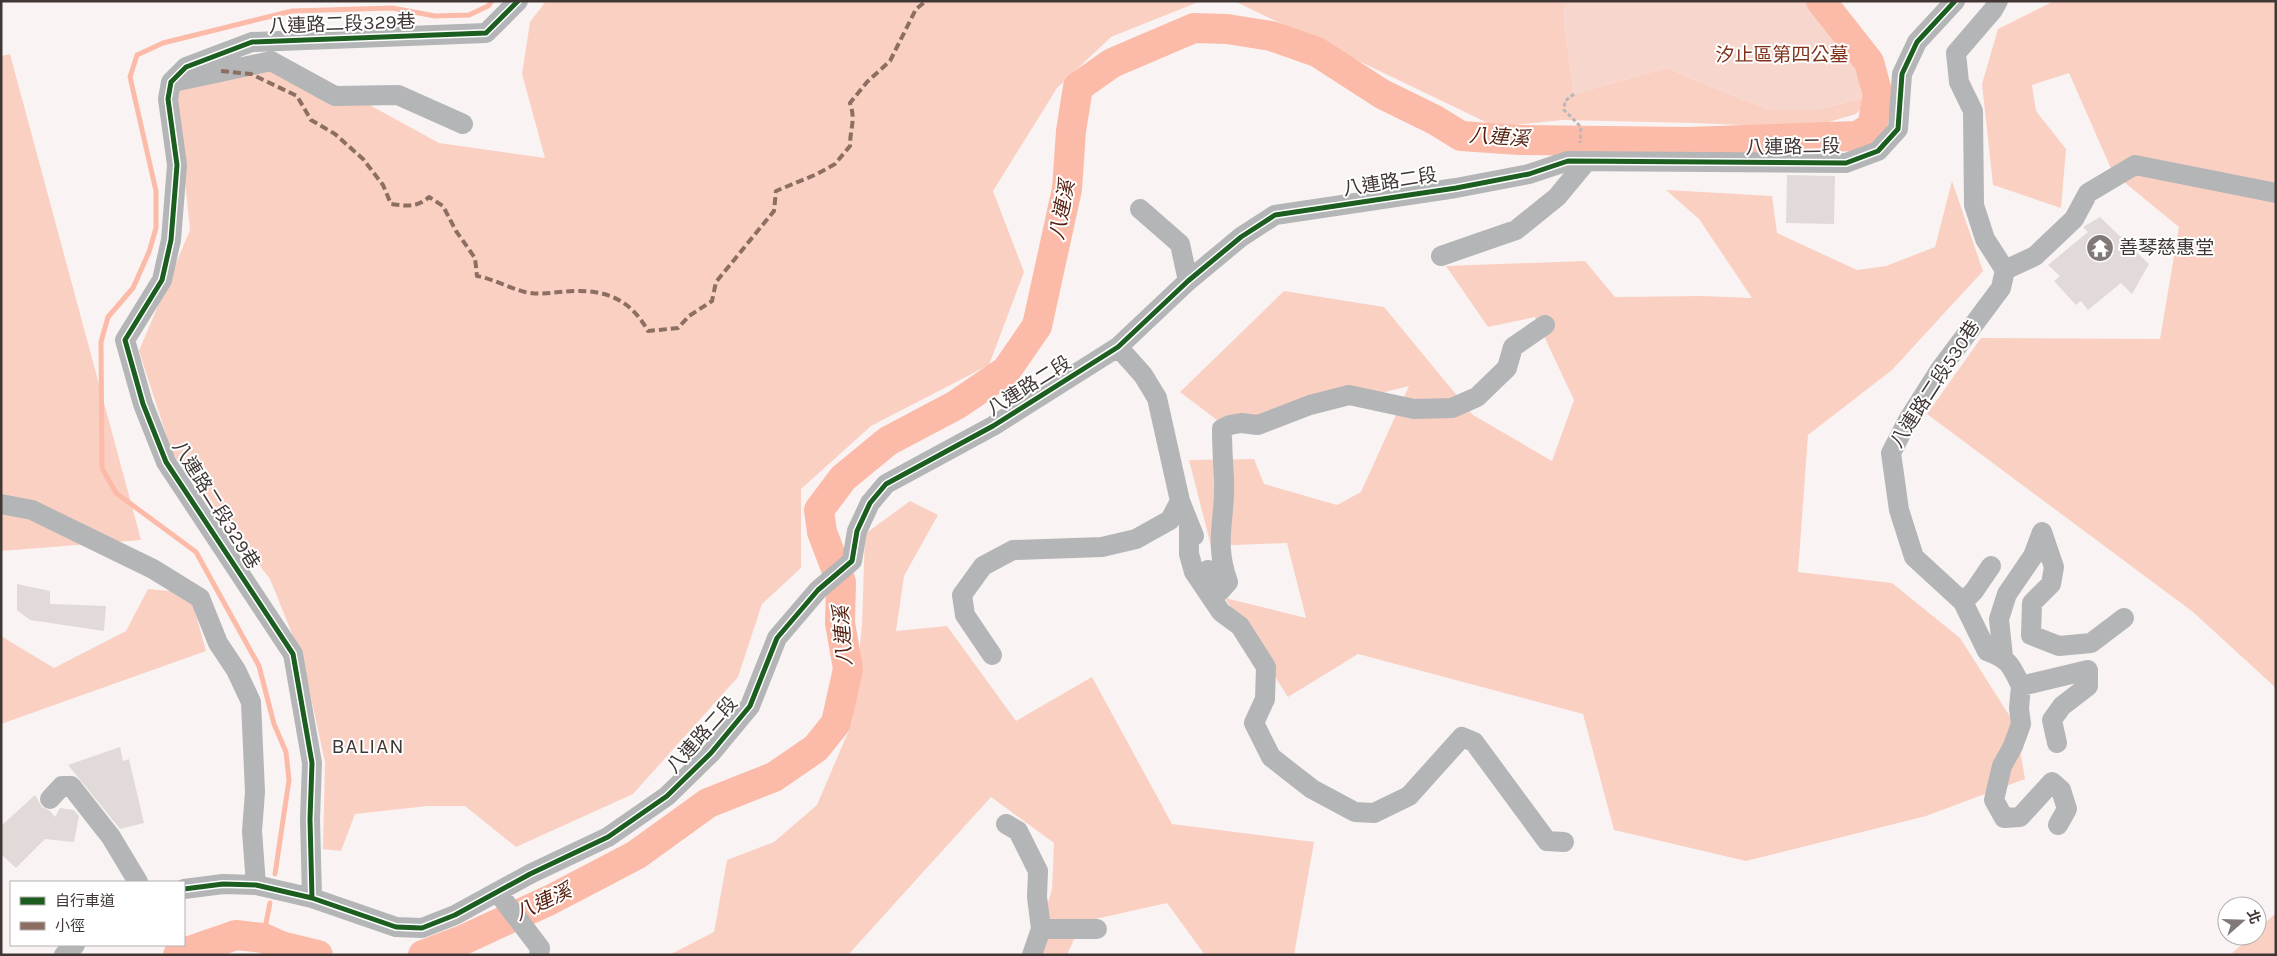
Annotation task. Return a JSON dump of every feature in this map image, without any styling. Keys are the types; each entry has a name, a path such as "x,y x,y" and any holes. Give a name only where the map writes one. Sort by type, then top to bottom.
{"street":[{"name":"八連路二段329巷","path":"312,898 310,819 312,763 293,654 166,462 143,404 125,340 162,280 171,240 177,165 168,99 171,82 186,67 252,42 486,32 518,1"},
{"name":"八連路二段","path":"185,889 223,884 256,885 312,898 396,927 422,928 455,915 530,874 608,837 667,796 711,753 750,706 776,638 818,590 852,561 857,530 870,503 886,484 993,426 1118,347 1188,281 1241,237 1276,215 1456,188 1529,174 1582,157 1846,163 1878,151 1898,130 1902,74 1917,42 1955,1"},
{"path":"1998,1 1993,10 1956,52 1959,82 1973,111 1974,205 1985,239 2005,270 2035,256 2074,219 2088,193 2135,165 2276,193"},
{"path":"171,82 271,61 335,96 398,96 463,124"},
{"path":"1442,256 1516,230 1557,197 1582,157"},
{"path":"1140,209 1180,244 1188,281"},
{"name":"八連路二段530巷","path":"2005,270 2001,288 1939,371 1908,420 1891,453 1900,510 1914,557 1964,602 1986,651 2003,657 2013,669 2021,686"},
{"path":"1118,347 1143,375 1157,398 1180,501 1201,558 1220,591 1228,582 1223,567 1219,535 1224,480 1222,429 1241,423 1258,425 1310,405 1350,395 1414,409 1452,408 1478,397 1507,368 1513,347 1545,325"},
{"path":"992,655 966,615 962,595 983,566 1013,550 1102,548 1136,539 1170,520 1180,501"},
{"path":"1,504 32,510 153,569 200,598 218,643 236,670 251,702 256,792 252,831 256,885"},
{"path":"1189,525 1189,554 1194,572 1221,612 1240,626 1266,667 1265,699 1254,723 1271,757 1312,788 1355,812 1374,813 1409,796 1462,737 1474,742 1547,841 1564,842"},
{"path":"2003,657 2000,618 2007,594 2033,556 2042,532 2054,567 2052,584 2032,603 2031,635 2060,646 2091,643 2124,618"},
{"path":"1964,602 1991,566"},
{"path":"2057,743 2052,720 2062,706 2088,686 2088,670 2021,686 2019,708 2021,724 2013,746 2002,766 1994,800 2004,818 2020,818 2052,782 2061,790 2067,808 2058,825"},
{"path":"50,799 62,786 71,786 112,838 137,881"},
{"path":"1006,824 1018,831 1038,871 1037,897 1041,929 1032,955"},
{"path":"498,893 540,948 538,955"},
{"path":"1041,929 1097,929"},
{"path":"64,955 74,946"}],"path":[{"path":"1574,94 1565,101 1564,110 1581,127 1582,157"}],"green space":[{"name":"汐止區第四公墓","path":"1565,1 1809,1 1869,74 1866,97 1816,110 1769,110 1666,68 1574,94 1564,23"}],"shaded area":[{"path":"546,1 1201,1 1111,37 1057,88 993,191 1024,272 989,365 871,426 801,489 801,568 762,604 738,677 633,794 516,847 465,806 427,806 355,814 341,851 323,849 325,762 303,661 270,579 172,453 139,351 190,230 176,89 219,63 273,52 439,143 545,158 522,74 530,22"},
{"path":"1234,1 1565,1 1564,23 1574,94 1666,68 1769,110 1816,110 1866,97 1869,74 1809,1 1822,1 1873,64 1876,92 1856,114 1808,128 1563,120 1496,127"},
{"path":"2054,1 2276,1 2276,688 2193,612 1927,414 1981,338 2160,339 2179,227 2113,173 2069,73 2032,85 2036,111 2066,149 2061,208 1993,185 1982,84 1998,29"},
{"path":"10,54 141,540 1,551 1,56"},
{"path":"1952,181 1983,271 1892,370 1808,435 1798,572 1892,583 1960,638 2016,726 2025,779 1926,816 1746,861 1614,830 1583,714 1358,654 1288,697 1225,598 1306,618 1287,543 1211,546 1189,460 1254,459 1264,484 1337,505 1361,492 1409,386 1230,430 1180,392 1284,291 1384,307 1473,415 1552,461 1574,400 1535,317 1488,327 1446,266 1585,261 1615,297 1702,296 1752,298 1699,219 1666,190 1772,196 1777,233 1857,270 1886,266 1935,247"},
{"path":"910,501 938,515 904,576 896,631 947,626 1016,721 1092,677 1172,824 1314,842 1294,955 1205,955 1167,903 1082,922 1067,955 1031,953 1052,890 1054,843 991,797 848,955 669,955 714,932 727,860 774,842 817,805 852,723 862,625 865,534"},
{"path":"148,589 190,593 206,651 1,724 1,636 54,668 126,631"},
{"path":"2276,913 2276,955 2230,955 2240,946 2267,946 2267,921"}],"building":[{"path":"1787,175 1835,176 1834,224 1786,223"},
{"name":"善琴慈惠堂","path":"2100,217 2149,264 2132,294 2121,283 2088,310 2081,301 2076,305 2054,281 2060,276 2048,265 2088,232 2083,227"},
{"path":"17,584 50,591 50,604 106,606 104,631 30,620 17,610"},
{"path":"120,747 123,761 129,759 144,823 120,829 68,765"},
{"path":"35,795 42,807 50,811 55,817 60,808 74,810 79,816 74,842 45,839 16,868 1,854 1,826"}],"waterway":[{"path":"275,874 289,780 286,752 274,724 259,666 196,552 116,493 102,468 101,342 108,317 133,288 149,252 156,228 156,191 130,77 137,55 163,43 292,11 392,8 435,16 469,15 488,6 492,1"},
{"name":"八連溪","path":"423,955 465,939 550,900 636,855 708,803 774,777 816,748 836,723 848,669 840,623 841,582 822,532 819,510 843,478 888,441 956,405 1006,371 1037,326 1067,189 1071,131 1078,87 1112,63 1194,28 1227,29 1271,36 1317,52 1382,94 1435,120 1461,136 1519,140 1687,142 1857,136 1872,127 1878,95 1869,62 1821,1"},
{"path":"263,938 270,903"},
{"name":"八連溪","path":"178,955 236,935 263,938 281,946 318,955"}],"marked path":[{"path":"221,71 251,74 297,96 311,120 335,134 363,159 383,185 391,204 416,205 429,197 443,206 456,231 475,258 477,276 532,293 587,291 609,296 627,305 635,312 648,331 678,328 689,316 712,301 716,282 774,211 776,191 817,174 835,164 850,146 853,120 850,103 867,82 890,61 916,9 926,1"}],"cycle path":[{"path":"312,898 310,819 312,763 293,654 166,462 143,404 125,340 162,280 171,240 177,165 168,99 171,82 186,67 252,42 486,33 518,1"},
{"path":"185,889 223,884 256,885 312,898 396,927 422,928 455,915 530,874 608,837 667,796 711,753 750,706 777,638 818,590 852,561 857,531 870,503 886,484 993,426 1118,347 1188,281 1241,237 1275,215 1456,188 1529,174 1568,161 1846,163 1878,151 1898,129 1902,74 1917,42 1955,1"}],"place":[{"name":"善琴慈惠堂","path":"2100,248"}],"district":[{"name":"BALIAN","path":"368,746"}]}
